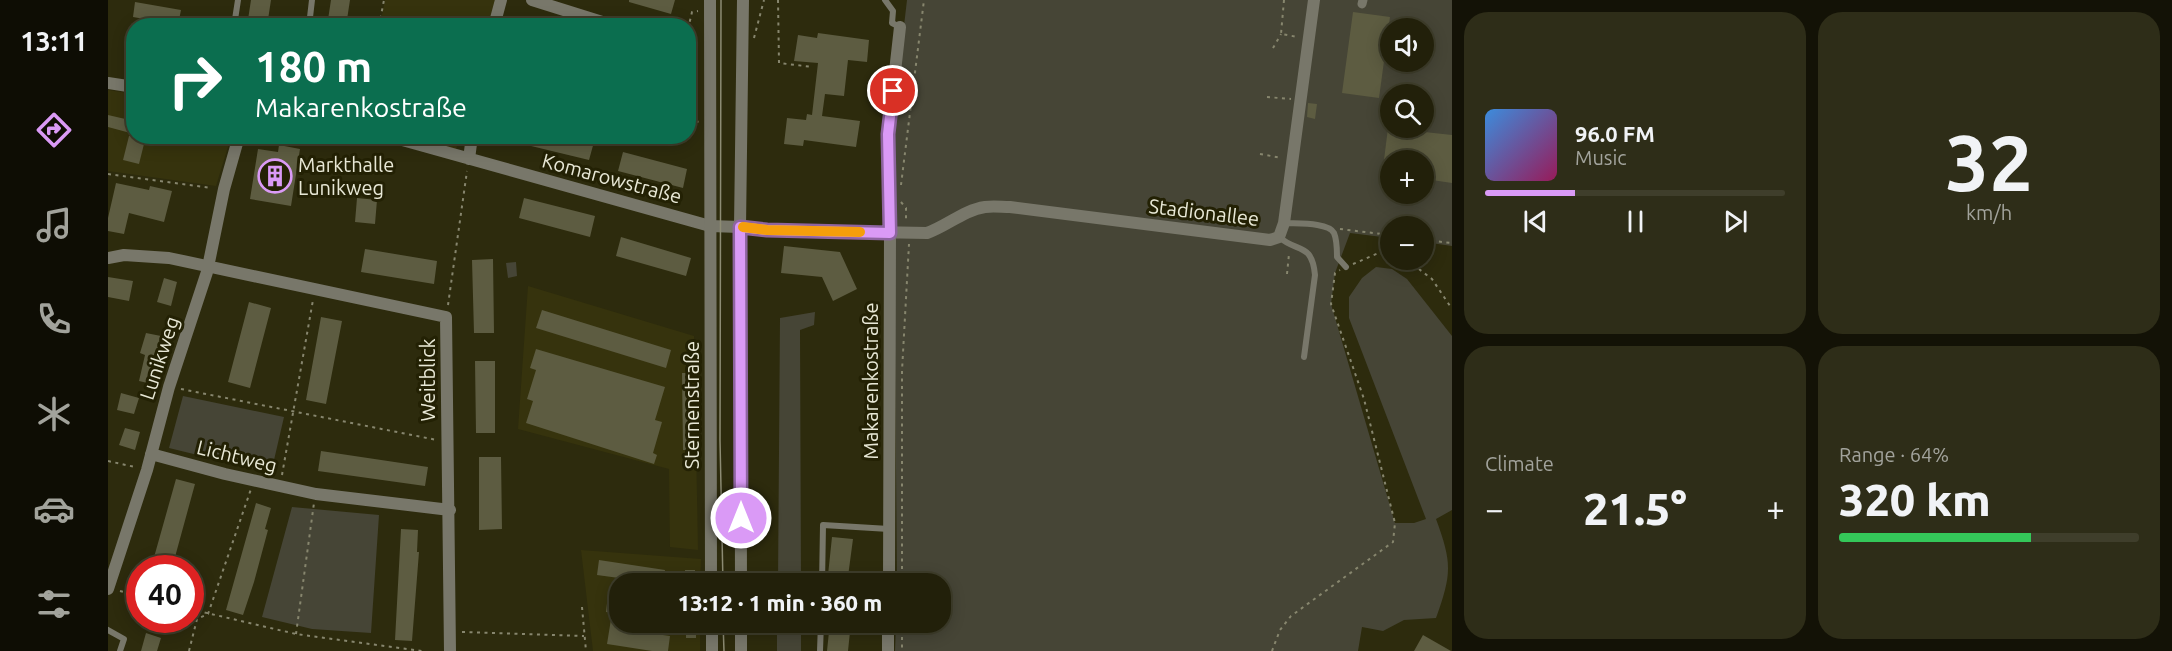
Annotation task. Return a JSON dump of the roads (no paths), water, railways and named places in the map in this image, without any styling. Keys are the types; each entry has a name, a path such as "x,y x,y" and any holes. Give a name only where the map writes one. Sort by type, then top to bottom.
{"street":[{"path":"496,18 501,0"},
{"path":"532,0 589,18"},
{"path":"741,573 740,227 743,0"},
{"name":"Stadionallee","path":"890,233 927,233 941,228 966,213 985,207 1010,207 1270,240 1279,237 1284,223 1314,0"},
{"name":"Sternenstraße","path":"710,5 711,573"},
{"name":"Makarenkostraße","path":"889,573 888,134 900,27"},
{"path":"108,83 126,86"},
{"name":"Lunikweg","path":"108,588 147,470 169,387 209,265 224,189 237,144"},
{"name":"Komarowstraße","path":"416,144 710,225"},
{"path":"469,159 471,144"},
{"path":"710,225 767,230 890,233"},
{"name":"Weitblick","path":"108,258 124,255 169,258 446,317 450,651"},
{"name":"Lichtweg","path":"151,454 253,481 316,494 450,510"},
{"path":"712,633 712,651"},
{"path":"741,633 741,651"},
{"path":"888,633 888,651"}],"lane":[{"path":"235,18 238,0"},
{"path":"310,18 312,0"},
{"name":"Makarenkostraße","path":"885,0 893,11 892,23 900,27"},
{"path":"1284,223 1326,226 1333,232 1337,257 1346,267"},
{"path":"1279,237 1306,252 1312,259 1314,267 1304,357"},
{"path":"822,573 823,525 889,529"},
{"path":"108,630 124,639 120,651"},
{"path":"820,651 821,633"}],"tram line":[{"path":"721,0 720,440 723,573"},
{"path":"723,633 724,651"}],"place":[{"name":"Markthalle Lunikweg","path":"275,176"}]}
